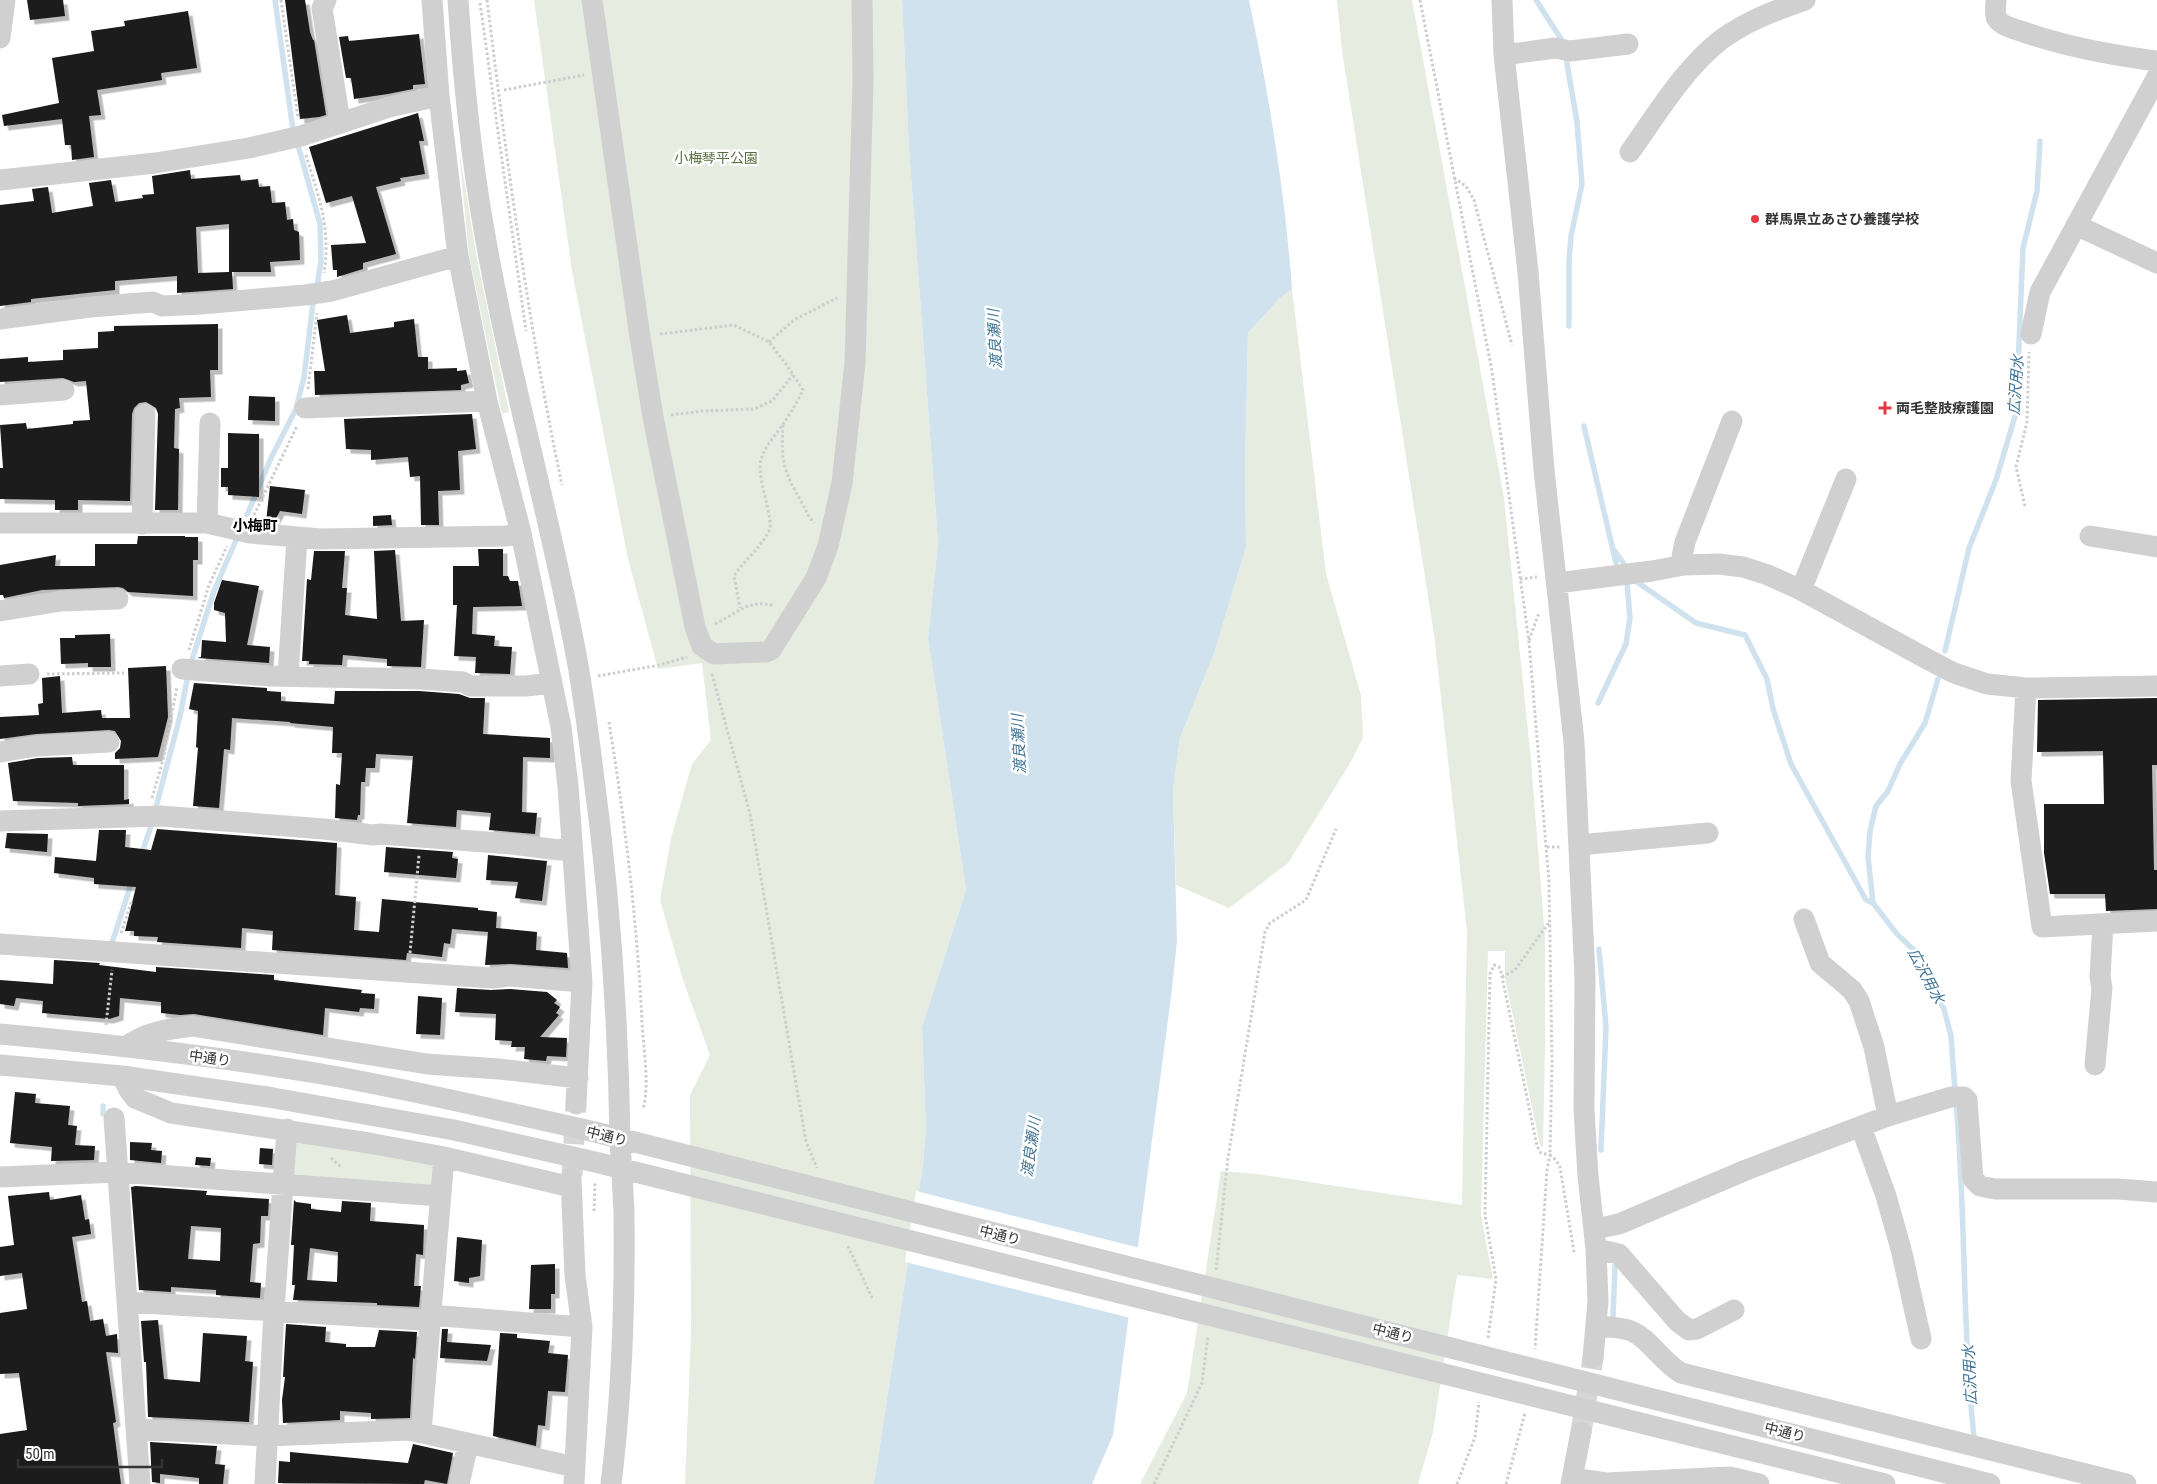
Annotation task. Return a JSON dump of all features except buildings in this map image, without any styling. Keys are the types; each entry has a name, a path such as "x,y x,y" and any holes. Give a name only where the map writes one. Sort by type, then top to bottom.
{"street":[{"path":"0,38 5,0"},
{"path":"326,0 322,8 340,122"},
{"path":"432,0 438,96 458,256 487,401 521,533 561,728 582,982 576,1104"},
{"path":"458,0 466,98 483,225 506,343 574,643 584,700 601,827 608,895 620,1095 624,1238 622,1341 616,1446 611,1484"},
{"path":"592,0 653,417 695,628 702,646 706,651 714,654 766,652 775,646 790,617 816,578 828,546 842,483 855,363 863,81 862,0"},
{"path":"1502,0 1504,56 1528,272 1544,470 1558,583 1574,742 1585,977 1584,1110 1588,1176 1596,1239 1596,1326 1592,1358"},
{"path":"1630,152 1681,81 1711,49 1745,25 1805,0"},
{"path":"1996,0 1998,19 2004,25 2079,49 2157,61"},
{"path":"1504,56 1555,48 1570,51 1628,44"},
{"path":"2031,334 2040,292 2157,78"},
{"path":"0,180 155,163 212,154 301,136 389,107 438,96"},
{"path":"2076,226 2157,263"},
{"path":"0,319 90,307 153,302 162,306 306,295 332,291 458,256"},
{"path":"0,395 64,390"},
{"path":"305,408 487,401"},
{"path":"142,524 145,414"},
{"path":"1684,565 1682,557 1685,542 1732,421"},
{"path":"207,523 210,423"},
{"path":"1801,590 1846,479"},
{"path":"0,522 207,523 250,533 297,538 352,540 397,537 506,536 521,533"},
{"path":"2090,536 2157,547"},
{"path":"288,676 297,538"},
{"path":"1558,583 1684,565 1719,564 1743,567 1768,575 1801,590 1954,673 1987,684 2026,688 2157,686"},
{"path":"0,611 61,601 118,598"},
{"path":"188,670 288,676 420,679 463,682 470,686 516,686 552,683"},
{"path":"0,676 29,674"},
{"path":"2026,688 2021,781 2042,927 2157,921"},
{"path":"0,752 37,746 109,742"},
{"path":"0,821 160,816 560,850 572,848"},
{"path":"1579,845 1708,833"},
{"path":"1804,918 1820,963 1852,990 1859,1001 1874,1047 1888,1116"},
{"path":"2095,1065 2102,988 2100,976 2103,924"},
{"path":"0,944 492,978 510,976 582,982"},
{"path":"127,1046 144,1035 173,1028 192,1026 427,1064 499,1069 578,1078"},
{"name":"中通り","path":"0,1034 127,1046 321,1074 445,1098 620,1139 1990,1484"},
{"name":"中通り","path":"0,1065 122,1076 374,1115 454,1130 622,1169 1885,1484"},
{"path":"122,1076 135,1098 171,1113 287,1129 571,1182 575,1275 582,1327 575,1475 468,1444 409,1430 268,1436 136,1429"},
{"path":"1596,1239 1612,1227 1746,1170 1888,1116 1951,1097 1964,1096 1968,1100 1973,1179 1980,1186 1995,1189 2118,1189 2157,1192"},
{"path":"114,1118 140,1484"},
{"path":"1861,1127 1886,1196 1921,1338"},
{"path":"265,1484 274,1310 287,1129"},
{"path":"421,1432 444,1158"},
{"path":"0,1177 118,1172 440,1196"},
{"path":"1596,1239 1619,1254 1677,1321 1689,1330 1697,1329 1734,1310"},
{"path":"128,1302 421,1320 442,1316 582,1327"},
{"path":"1596,1326 1635,1333 1666,1364 1681,1373 2126,1484"},
{"path":"1581,1432 1571,1481 1606,1483 1714,1480 1730,1477 1758,1484"},
{"path":"460,1484 468,1444"}],"path":[{"path":"280,0 298,118"},
{"path":"1420,0 1492,370 1529,642 1551,921 1552,1062 1550,1155 1547,1170 1538,1330 1534,1352"},
{"path":"504,90 602,72"},
{"path":"305,151 326,223 327,258 324,276"},
{"path":"1453,177 1466,186 1474,200 1512,346"},
{"path":"769,342 794,320 858,288"},
{"path":"252,518 305,408 318,306"},
{"path":"640,337 734,326 769,342 803,390 783,424 765,449 760,461 764,500 771,522 770,530 758,549 734,576 740,608"},
{"path":"2025,506 2016,467 2026,422 2031,334"},
{"path":"653,417 702,411 754,409 772,401 793,375"},
{"path":"783,424 783,463 793,490 813,522 832,527"},
{"path":"1520,579 1529,578"},
{"path":"695,628 707,628 724,620 740,608 752,604 781,608 790,617"},
{"path":"604,674 660,665 706,651 750,814 806,1142 817,1169"},
{"path":"29,674 124,673"},
{"path":"1215,1271 1228,1158 1265,932 1270,922 1306,900 1336,829"},
{"path":"408,972 421,837"},
{"path":"1546,847 1555,847"},
{"path":"106,1025 112,951 132,900"},
{"path":"1502,977 1515,970 1551,921"},
{"path":"1488,1341 1496,1278 1485,1214 1490,974 1494,965 1499,967 1502,977 1537,1146 1541,1153 1550,1155 1560,1167 1576,1261"},
{"path":"328,1153 338,1166 348,1170"},
{"path":"595,1182 595,1198"},
{"path":"845,1240 873,1300"},
{"path":"1154,1484 1202,1383 1208,1327"},
{"path":"1457,1484 1474,1437 1479,1399"},
{"path":"1506,1484 1526,1410"}],"green space":[{"name":"小梅琴平公園","path":"534,0 902,0 909,149 938,543 928,638 966,890 922,1027 926,1129 923,1164 874,1484 685,1484 691,1334 690,1095 710,1055 683,980 660,900 671,838 692,764 711,740 702,663 658,669 628,559 572,271"},
{"path":"1337,0 1412,0 1504,498 1531,761 1545,938 1543,1147 1540,1145 1505,978 1505,951 1488,951 1481,1215 1493,1279 1457,1275 1433,1432 1418,1484 1140,1484 1187,1393 1221,1171 1257,1174 1462,1205 1467,931 1434,634 1342,51"},
{"path":"459,150 477,259 509,412 502,414 469,256"},
{"path":"1292,289 1326,574 1361,695 1363,738 1349,765 1288,863 1229,908 1176,885 1173,790 1180,738 1215,651 1246,547 1245,468 1248,333 1279,299"},
{"path":"297,1138 431,1163 434,1167 433,1184 428,1188 297,1178 292,1172"}],"water":[{"name":"渡良瀬川","path":"902,0 1249,0 1270,108 1281,180 1292,289 1279,299 1248,333 1245,468 1246,547 1215,651 1180,738 1173,790 1177,941 1171,997 1113,1435 1092,1484 874,1484 923,1164 926,1129 922,1027 966,890 928,638 938,543 909,149"}],"pier":[{"path":"916,1191 1140,1248 1131,1318 905,1262"}],"waterway":[{"path":"275,0 293,130"},
{"path":"1536,0 1563,42"},
{"path":"1566,58 1577,122 1582,184 1571,236 1569,326"},
{"name":"広沢用水","path":"1945,651 1969,548 1996,480 2016,413 2023,248 2037,191 2040,141"},
{"path":"298,145 320,224 321,261 317,286"},
{"path":"247,515 271,458 296,409 304,377 313,303"},
{"path":"1584,426 1616,563"},
{"path":"190,666 214,591 237,538"},
{"path":"1614,550 1624,564"},
{"path":"1637,582 1696,623 1745,635 1767,679 1773,709 1791,764 1866,900 1873,903"},
{"path":"1598,703 1626,644 1630,618 1627,583"},
{"path":"155,811 180,716 188,675"},
{"name":"広沢用水","path":"1938,679 1925,723 1900,764 1888,791 1876,806 1870,831 1868,857 1873,903 1897,934 1916,952 1925,965 1935,995 1944,1009 1951,1036 1955,1091"},
{"path":"141,856 152,823"},
{"path":"111,946 132,881"},
{"path":"1599,949 1606,1027 1601,1150"},
{"name":"広沢用水","path":"1956,1103 1970,1395 1974,1437"},
{"path":"103,1106 103,1114"},
{"path":"1613,1317 1615,1266"}],"tunnel":[{"path":"572,1176 576,1104"},
{"path":"1581,1432 1593,1358"}],"place":[{"name":"群馬県立あさひ養護学校","path":"1755,219"},
{"name":"両毛整肢療護園","path":"1885,408"}],"district":[{"name":"小梅町","path":"255,526"}]}
